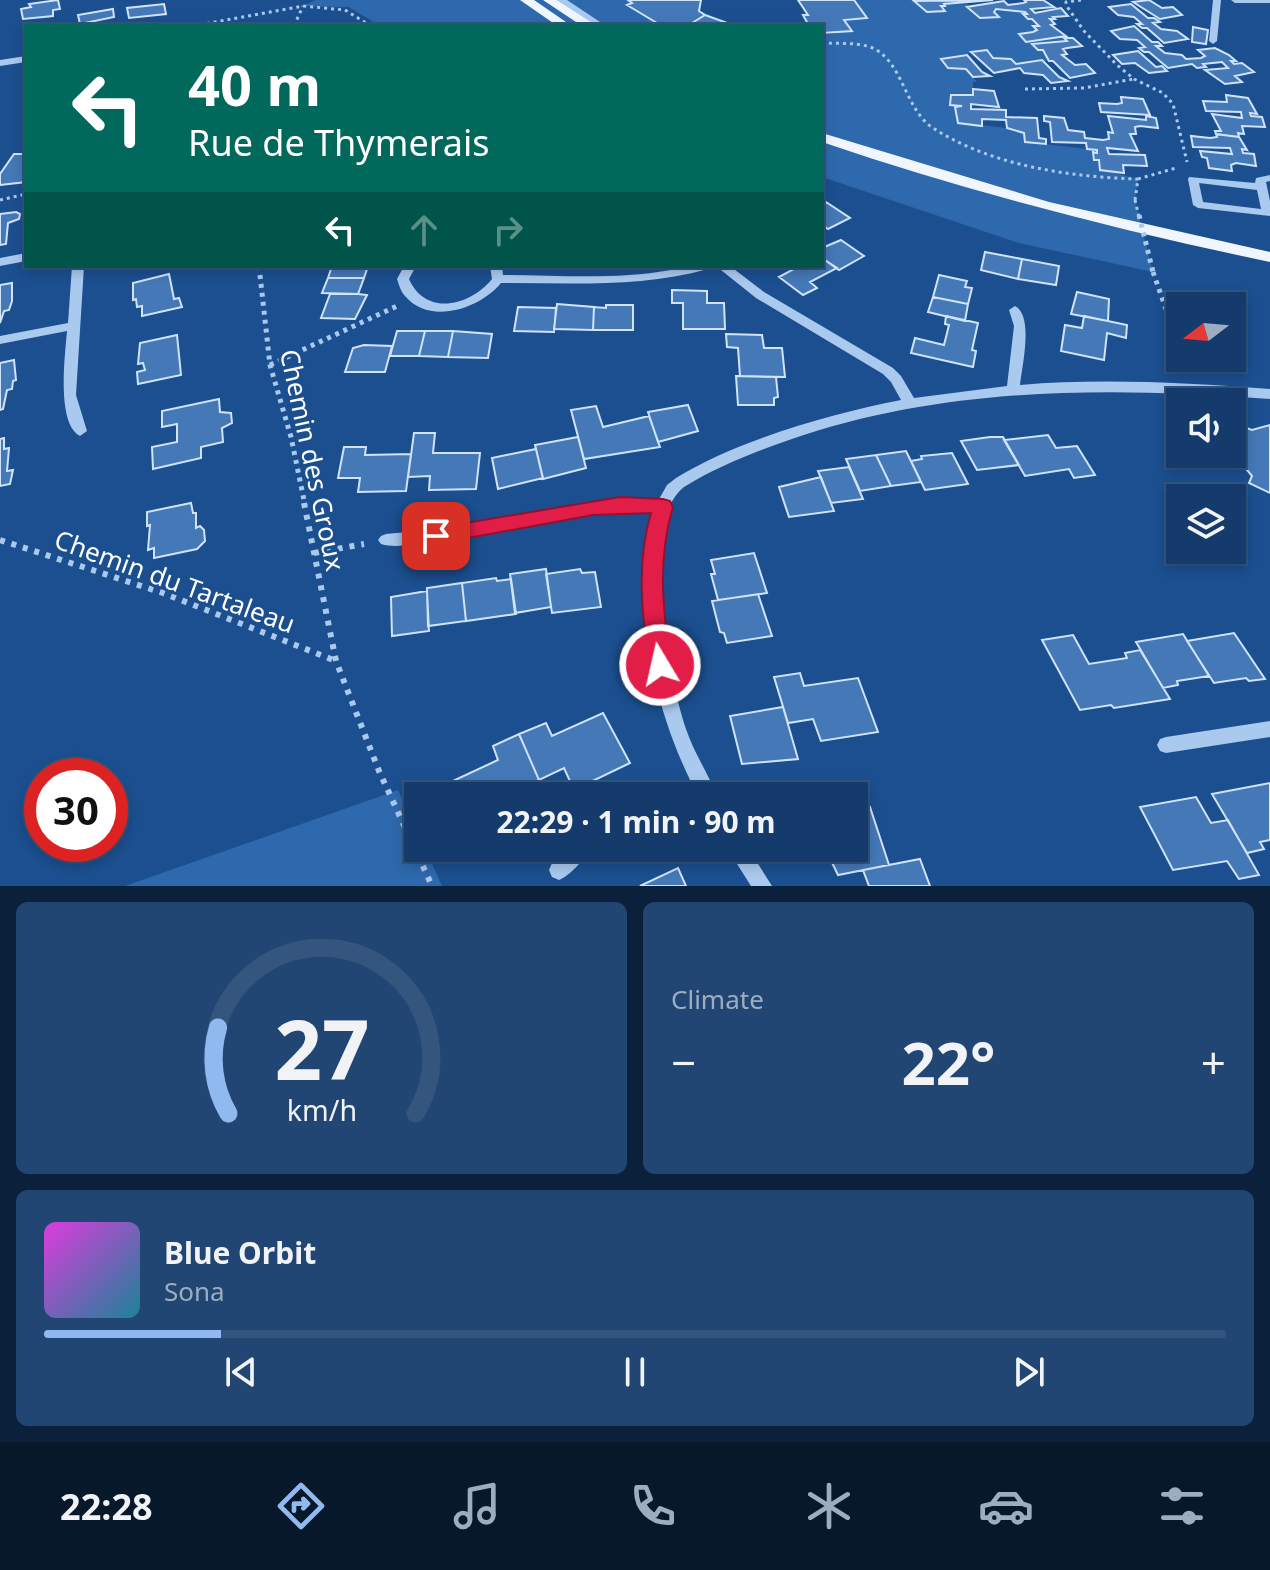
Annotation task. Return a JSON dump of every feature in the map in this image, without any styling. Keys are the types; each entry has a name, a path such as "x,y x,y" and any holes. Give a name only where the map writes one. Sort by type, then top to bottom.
{"main road":[{"path":"526,0 564,24"},
{"path":"549,0 588,24"},
{"path":"824,137 938,176 1050,207 1270,257"}],"street":[{"path":"561,0 599,24"},
{"path":"1213,41 1217,0"},
{"path":"1235,0 1270,0"},
{"path":"0,63 24,59"},
{"path":"1261,187 1193,179 1198,205 1267,213 1260,180 1270,178"},
{"path":"0,262 24,257"},
{"path":"0,270 24,265"},
{"path":"78,268 69,395 80,431"},
{"path":"409,268 403,279 405,289 412,298 438,307 470,303 483,297 497,272 638,278 697,268"},
{"path":"725,268 780,308 888,371 909,401"},
{"path":"1013,388 1020,326 1015,310"},
{"path":"0,340 73,326"},
{"path":"702,782 678,732 656,646 652,567 655,535 672,489 706,467 807,429 909,401 1013,388 1117,386 1270,394"},
{"path":"386,540 436,536 593,508 620,505 663,507"},
{"path":"1166,745 1270,729"},
{"path":"559,870 566,862"},
{"path":"746,862 762,886"}],"path":[{"path":"295,24 303,6 315,0"},
{"path":"824,43 868,47 879,52 915,111 931,127 992,153 1078,176 1138,179 1188,165 1173,104 1163,93 1134,79 1084,31 1066,5 1066,2 1081,0"},
{"path":"202,24 303,6 345,10 368,24"},
{"path":"1025,89 1084,88 1134,79"},
{"path":"1138,179 1135,200 1166,309"},
{"path":"0,200 24,194"},
{"name":"Chemin des Groux","path":"259,268 270,365 291,437 336,661 379,771 432,886"},
{"path":"270,365 412,298"},
{"name":"Chemin du Tartaleau","path":"0,540 163,593 336,661"},
{"path":"314,553 386,540"}],"shaded area":[{"path":"315,0 628,0 632,3 628,5 665,24 377,24 349,7 303,6"},
{"path":"854,0 911,0 927,12 944,11 941,6 944,5 967,4 971,11 998,16 994,12 996,9 1011,8 1015,12 1025,12 1027,19 1032,19 1039,26 1034,26 1037,30 1019,34 1026,42 1066,36 1067,41 1033,44 1038,50 1043,50 1049,61 1016,64 1011,59 993,58 987,50 942,59 948,68 966,69 977,82 973,82 973,95 951,95 950,104 962,106 955,108 958,122 1021,130 1025,142 1097,150 1094,159 1099,160 1100,169 1138,179 1135,200 1153,272 1019,243 824,178 824,35 851,31 844,20 866,17"},
{"path":"398,790 404,803 404,862 431,862 442,886 125,886"}],"building":[{"path":"58,0 60,9 53,10 53,16 23,19 21,9 31,7 29,4"},
{"path":"628,0 701,0 699,11 705,15 690,24 659,24 627,5 632,3"},
{"path":"798,0 854,0 867,18 844,20 852,31 824,33 824,24 808,24 803,15 808,15"},
{"path":"993,0 944,4 941,6 945,11 927,12 914,1"},
{"path":"1024,0 1043,0 1054,7 1031,9 1035,13 1061,8 1068,16 1053,17 1055,19 1050,19 1055,24 1051,25 1066,36 1026,42 1019,34 1033,32 1037,30 1033,26 1039,26 1023,14 1027,14 1025,12 996,9 994,12 999,17 980,18 967,7 1004,1 1008,5 1026,2"},
{"path":"1149,0 1162,8 1173,7 1182,15 1160,19 1133,2"},
{"path":"164,4 166,14 129,18 127,8"},
{"path":"1131,4 1148,18 1160,22 1153,23 1161,29 1177,31 1188,39 1164,43 1147,28 1137,24 1142,24 1134,17 1118,15 1109,7"},
{"path":"113,9 114,17 80,24 78,15"},
{"path":"705,15 730,24 690,24"},
{"path":"1134,26 1152,42 1158,42 1162,46 1156,46 1165,53 1182,55 1186,59 1201,58 1205,56 1198,50 1215,48 1229,55 1236,61 1231,61 1234,64 1242,63 1254,72 1235,76 1242,82 1225,84 1205,70 1228,68 1222,62 1203,64 1206,67 1197,68 1192,64 1168,68 1139,48 1145,47 1137,40 1120,39 1111,31"},
{"path":"1193,27 1208,30 1206,44 1192,42"},
{"path":"1064,38 1073,38 1082,46 1063,49 1067,54 1062,55 1075,65 1086,64 1095,73 1070,78 1053,61 1049,61 1043,50 1032,44 1067,41"},
{"path":"987,50 993,58 1011,59 1016,64 1042,60 1059,77 1068,81 1051,83 1043,75 1024,73 1020,68 994,73 971,52"},
{"path":"1138,51 1156,67 1162,66 1167,71 1149,73 1135,63 1122,64 1113,55"},
{"path":"967,55 982,72 990,76 973,77 966,69 948,68 941,59"},
{"path":"973,89 994,91 999,107 971,104 971,109 1006,110 1006,117 1037,118 1039,138 1046,139 1046,144 1025,142 1024,133 1007,128 1006,120 982,119 982,126 958,123 955,107 962,106 950,105 951,95 973,95"},
{"path":"1226,95 1248,98 1257,114 1250,113 1251,116 1262,117 1265,127 1242,126 1244,134 1238,133 1239,137 1216,134 1215,131 1221,131 1212,114 1242,118 1241,112 1206,111 1203,101 1227,102"},
{"path":"1121,97 1143,99 1150,115 1101,112 1099,103 1122,103"},
{"path":"1044,116 1064,118 1068,130 1084,132 1085,138 1103,140 1109,139 1108,132 1113,133 1108,116 1146,120 1146,116 1156,118 1158,128 1135,127 1136,134 1130,134 1138,151 1107,148 1109,154 1145,155 1147,166 1123,165 1124,173 1100,170 1099,160 1094,160 1093,152 1097,153 1097,150 1087,149 1086,143 1052,142 1050,122 1044,121"},
{"path":"1216,134 1239,137 1247,150 1242,149 1243,153 1254,154 1256,166 1236,163 1231,165 1232,171 1209,168 1207,158 1202,157 1200,151 1232,154 1230,148 1193,147 1191,136 1210,138 1217,137"},
{"path":"14,154 24,154 24,182 0,185 0,174"},
{"path":"824,204 850,218 828,229 824,226"},
{"path":"0,214 20,214 19,219 8,223 6,244 0,245"},
{"path":"841,240 864,256 839,270 824,259 824,247"},
{"path":"985,252 1022,259 1018,279 981,270"},
{"path":"824,259 837,268 810,282 817,288 803,295 779,277 792,270 790,268 824,268"},
{"path":"1022,259 1059,266 1056,285 1018,279"},
{"path":"331,268 367,268 364,278 328,278"},
{"path":"169,274 174,299 179,298 182,307 142,316 142,306 137,307 136,299 133,300 133,283"},
{"path":"939,275 967,281 965,287 972,288 968,304 933,297"},
{"path":"328,278 364,278 358,294 322,293"},
{"path":"12,283 12,301 0,323 0,285"},
{"path":"672,290 707,291 707,303 724,303 725,329 683,329 683,303 672,303"},
{"path":"1077,292 1109,299 1108,321 1071,314"},
{"path":"330,294 367,295 355,319 321,318"},
{"path":"933,297 968,304 965,321 928,312"},
{"path":"557,304 594,307 593,330 554,329"},
{"path":"606,305 633,305 633,330 593,330 594,307 606,308"},
{"path":"518,307 556,308 554,332 514,331"},
{"path":"946,316 978,323 972,350 976,351 973,367 911,353 915,338 944,345 949,325 945,324"},
{"path":"1084,316 1127,325 1126,338 1107,333 1104,360 1061,351 1065,325 1082,328"},
{"path":"397,331 425,331 419,356 390,356"},
{"path":"425,331 453,331 448,357 419,356"},
{"path":"453,331 492,334 488,358 448,357"},
{"path":"726,334 762,335 764,348 782,348 785,377 740,376 738,348 727,347"},
{"path":"177,335 181,375 138,384 137,372 145,370 143,363 138,364 140,343"},
{"path":"364,345 392,346 385,372 345,372 353,348"},
{"path":"14,360 16,380 12,389 7,390 3,409 0,410 0,363"},
{"path":"736,376 776,377 778,397 774,398 774,405 738,405"},
{"path":"219,399 220,412 231,413 232,423 222,428 223,442 201,447 201,458 153,469 152,447 177,442 177,424 162,427 162,411"},
{"path":"688,405 698,431 658,442 648,412"},
{"path":"596,406 603,427 649,416 660,447 584,459 571,410"},
{"path":"1270,425 1270,493 1249,483 1252,476 1246,468 1246,428 1252,430"},
{"path":"414,433 435,433 433,453 480,453 476,489 429,490 430,476 408,477"},
{"path":"1048,435 1056,448 1077,446 1095,475 1074,478 1069,469 1025,476 1004,440"},
{"path":"578,437 586,468 543,479 535,445"},
{"path":"1003,437 1019,465 977,470 961,441"},
{"path":"4,438 4,449 9,448 7,471 13,470 10,484 0,486 0,439"},
{"path":"344,447 366,447 365,455 411,454 406,491 358,492 360,478 338,478"},
{"path":"536,449 543,478 498,489 492,458"},
{"path":"906,451 921,482 891,486 876,455"},
{"path":"952,453 968,484 925,490 911,461 922,459 921,456"},
{"path":"876,455 891,486 860,491 846,459"},
{"path":"849,467 863,499 831,503 818,471"},
{"path":"821,477 834,511 789,517 779,487"},
{"path":"191,503 193,513 196,513 196,528 200,526 204,530 205,541 197,549 154,558 154,548 148,550 150,525 147,526 147,512"},
{"path":"754,553 767,593 718,600 711,574 715,574 711,560"},
{"path":"546,569 551,607 515,613 510,574"},
{"path":"580,569 582,573 595,572 601,607 552,613 546,574"},
{"path":"496,578 497,581 511,579 516,614 466,621 462,583"},
{"path":"462,583 466,621 428,626 427,588"},
{"path":"427,591 429,631 392,636 391,597"},
{"path":"758,594 772,636 727,643 724,633 720,632 712,601"},
{"path":"1234,633 1265,679 1249,681 1246,678 1214,683 1187,641"},
{"path":"1183,634 1209,676 1177,681 1178,685 1163,688 1136,642"},
{"path":"1073,635 1089,664 1127,658 1125,653 1140,650 1170,699 1080,710 1042,640"},
{"path":"800,673 804,686 858,678 878,732 821,741 813,719 788,723 774,677"},
{"path":"783,707 798,759 742,764 730,716"},
{"path":"603,713 630,763 591,782 570,782 564,768 539,780 519,734 546,723 552,736"},
{"path":"519,734 539,780 451,782 498,760 493,746"},
{"path":"1270,783 1270,840 1260,842 1264,849 1247,853 1212,794"},
{"path":"1196,797 1211,823 1228,820 1259,875 1239,879 1227,861 1173,870 1140,807"},
{"path":"868,807 889,865 838,875 832,862 868,862"},
{"path":"920,859 930,886 869,886 863,870"},
{"path":"678,868 686,886 640,886"}],"route":[{"path":"436,536 593,508 620,505 663,507 655,535 652,567 652,608 660,665"}]}
